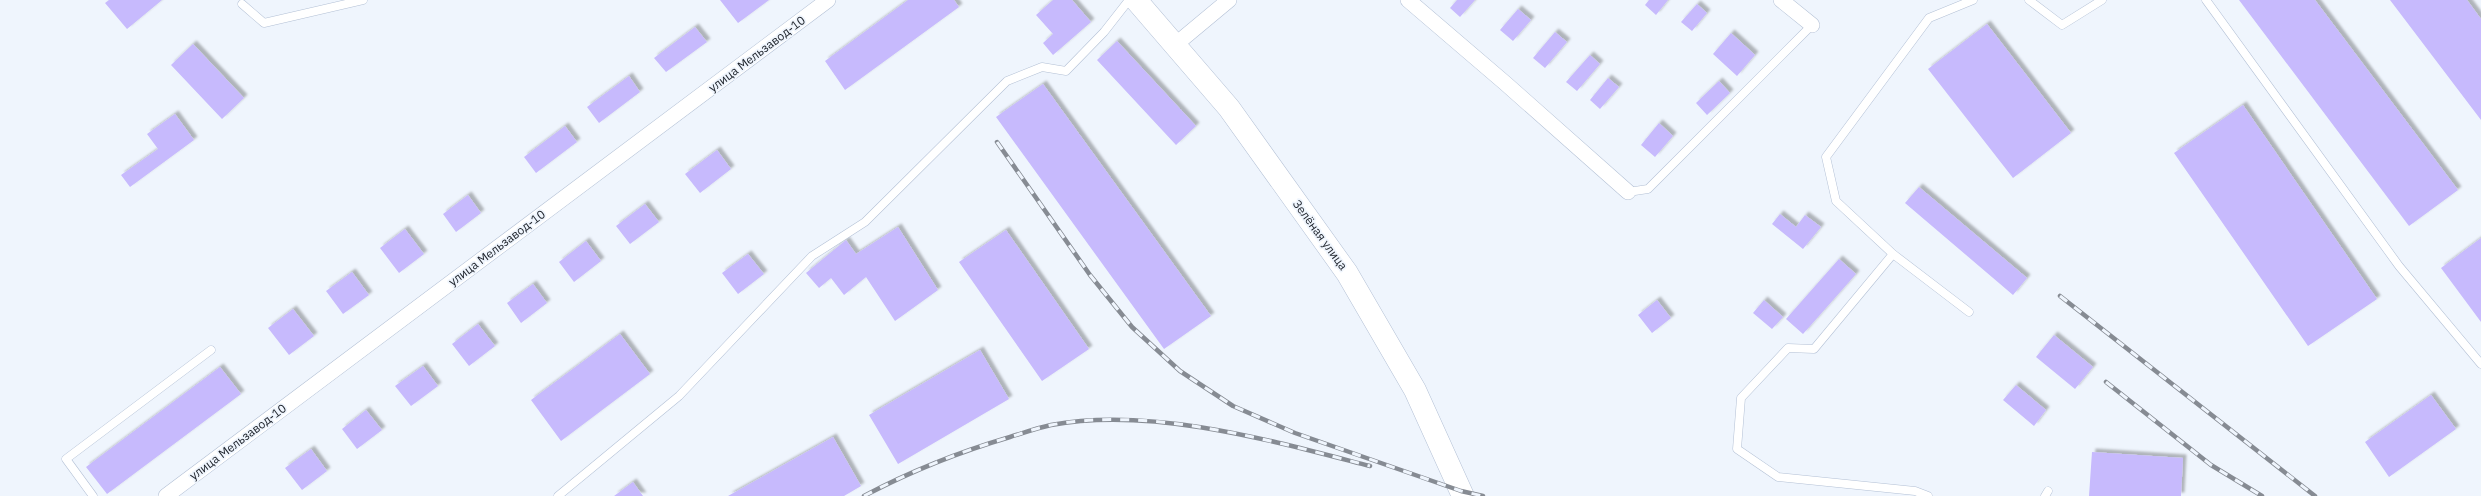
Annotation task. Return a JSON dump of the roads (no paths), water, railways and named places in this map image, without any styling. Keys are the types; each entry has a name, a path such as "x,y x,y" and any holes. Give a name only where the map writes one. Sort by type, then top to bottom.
{"street":[{"name":"улица Мельзавод-10","path":"166,496 828,0"},
{"name":"Зелёная улица","path":"1136,0 1229,108 1347,273 1415,390 1463,496"},
{"path":"1175,45 1229,0"},
{"path":"1408,0 1505,83 1628,192"},
{"path":"1781,0 1812,25"}],"lane":[{"path":"242,4 264,23 363,0"},
{"path":"558,496 679,396 812,256 865,222 1007,81 1042,67 1066,71 1104,32 1129,0"},
{"path":"1969,312 1894,254 1836,201 1826,156 1929,18 1973,0"},
{"path":"2029,0 2062,25 2102,0"},
{"path":"2206,0 2399,266 2481,364"},
{"path":"1628,192 1648,189 1812,25"},
{"path":"1894,254 1814,349 1788,348 1741,398 1737,449 1778,477 1915,491 1928,496"},
{"path":"93,496 66,459 211,350"}],"railway":[{"path":"997,142 1090,275 1132,327 1180,371 1233,406 1295,433 1461,491 1483,496"},
{"path":"2060,296 2315,496"},
{"path":"2106,382 2211,465 2262,496"},
{"path":"864,496 917,470 972,449 1046,426 1089,420 1129,420 1170,423 1212,429 1293,446 1370,466"}]}
